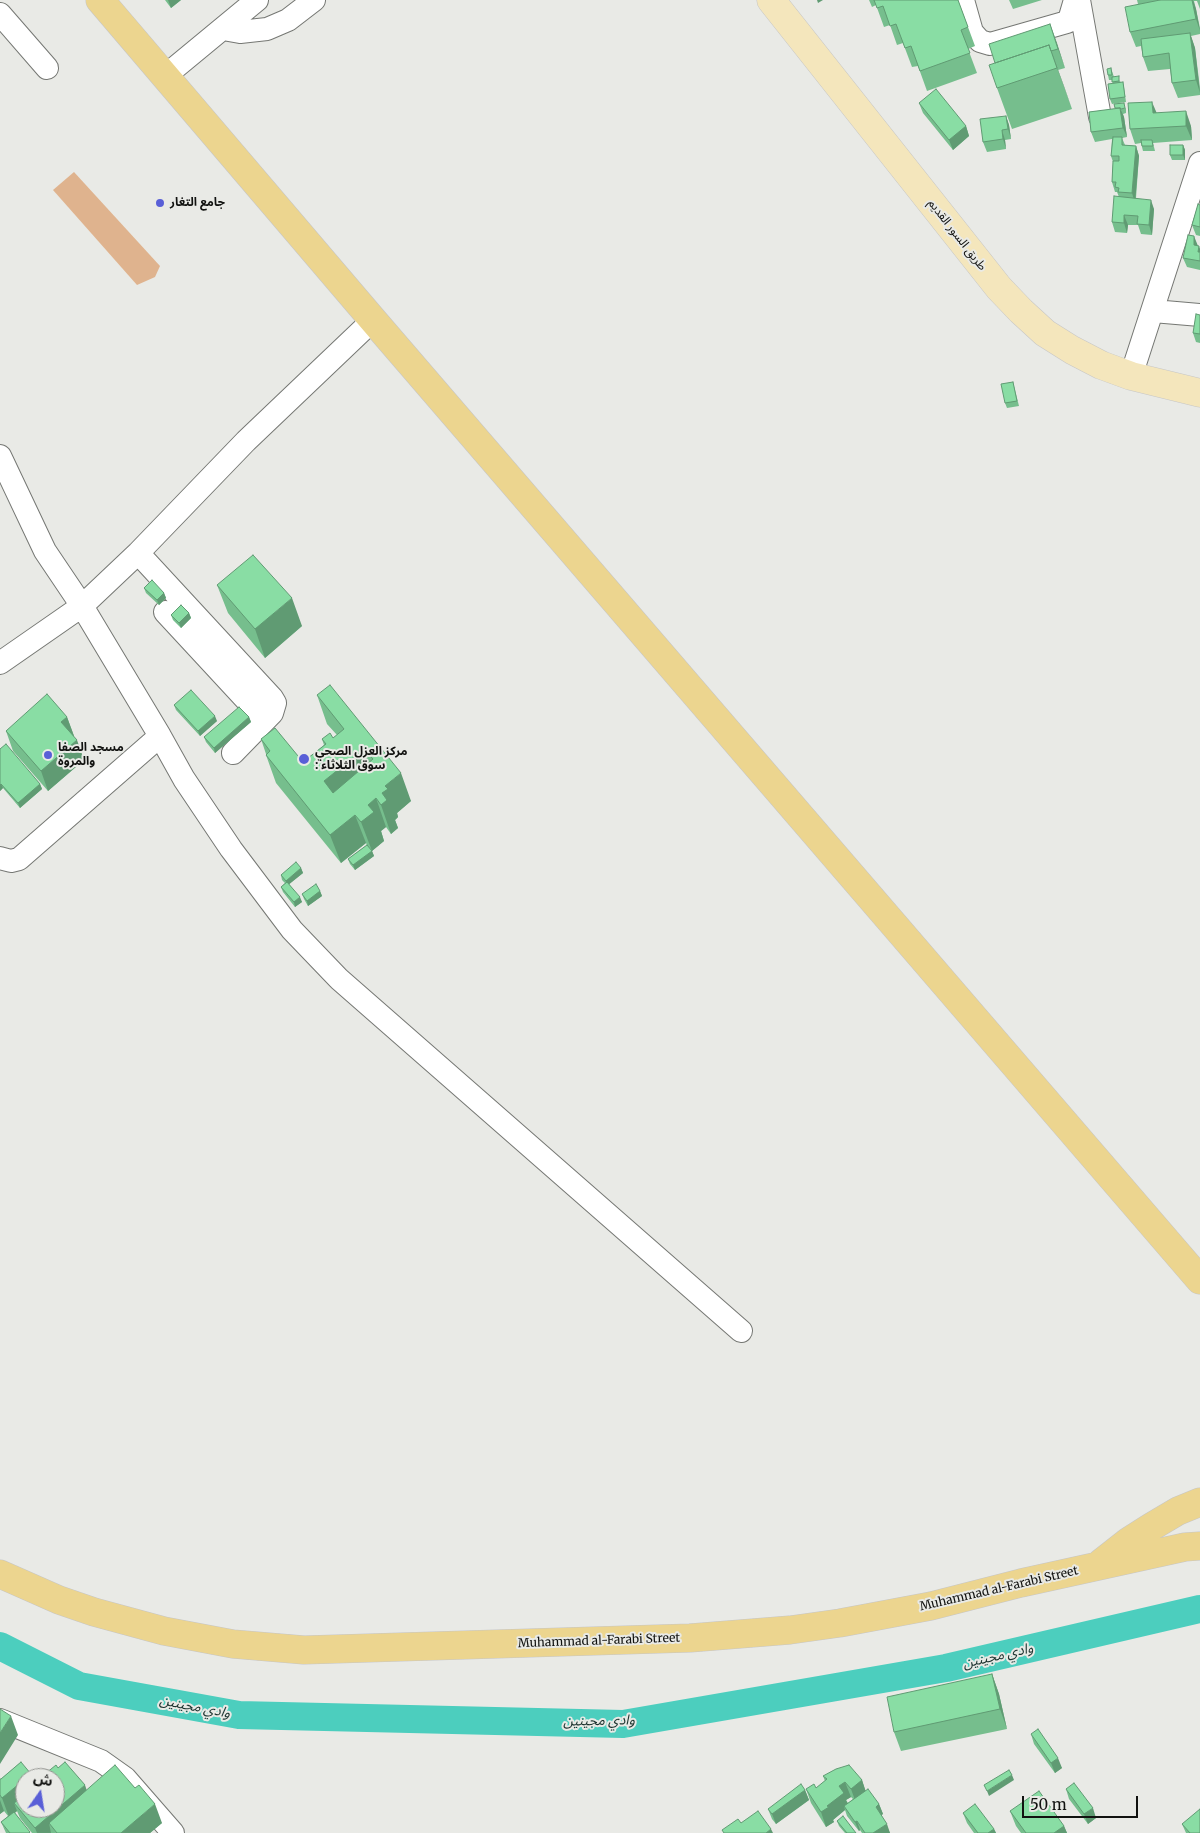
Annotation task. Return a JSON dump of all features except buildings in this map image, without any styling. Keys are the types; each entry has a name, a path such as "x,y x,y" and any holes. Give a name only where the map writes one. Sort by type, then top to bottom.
{"highway":[{"path":"100,0 373,320 1200,1280"},
{"path":"1096,1567 1129,1541 1151,1527 1178,1511 1200,1502"},
{"name":"Muhammad al-Farabi Street","path":"0,1574 59,1600 94,1612 164,1631 234,1644 304,1650 690,1638 782,1630 886,1615 1184,1547 1200,1546"}],"main road":[{"name":"طريق السور القديم","path":"771,0 993,280 1021,312 1045,332 1072,350 1101,365 1200,378"},
{"name":"طريق السور القديم","path":"790,0 1018,283 1038,303 1076,332 1109,351 1133,369 1200,393"}],"street":[{"path":"165,76 257,0"},
{"path":"223,29 240,32 267,29 288,20 314,0"},
{"path":"963,0 972,32 980,41 990,44 1067,22 1072,12 1074,0"},
{"path":"1079,0 1100,117"},
{"path":"0,14 47,68"},
{"path":"1133,369 1199,174"},
{"path":"1153,311 1200,315"},
{"path":"0,663 82,606 138,554 246,441 373,320"},
{"path":"0,456 45,551 82,606 184,779 231,849 272,904 315,955 339,979 741,1331"},
{"path":"138,554 272,698 275,708 232,753"},
{"path":"164,612 265,720"},
{"path":"0,858 11,861 19,858 160,736"},
{"path":"0,1720 101,1761 118,1784 174,1833"}],"shaded area":[{"path":"74,172 160,266 155,277 137,285 53,190"}],"waterway":[{"name":"وادي مجينين","path":"0,1646 79,1686 239,1715 623,1724 946,1668 1200,1609"}],"place":[{"name":"جامع التغار","path":"160,203"},
{"name":"مسجد الصفا والمروة","path":"48,755"},
{"name":"مركز العزل الصحي : سوق الثلاثاء","path":"304,759"}]}
